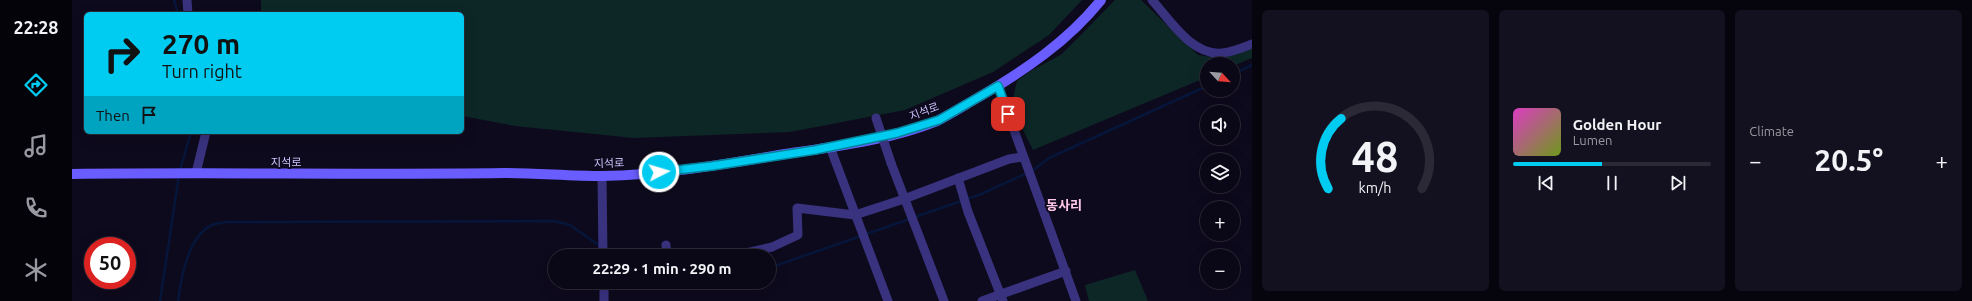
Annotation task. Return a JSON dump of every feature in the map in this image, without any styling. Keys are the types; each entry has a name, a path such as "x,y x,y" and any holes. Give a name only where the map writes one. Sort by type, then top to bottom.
{"main road":[{"name":"지석로","path":"72,174 194,173 435,175 507,173 602,176 673,171 830,147 922,126 939,120 998,86 1046,53 1066,37 1101,0"}],"street":[{"path":"187,0 188,12"},
{"path":"1152,0 1192,44 1202,51 1223,53 1252,44"},
{"path":"998,86 1022,157 1035,184 1076,301"},
{"path":"876,118 891,163 944,301"},
{"path":"194,173 205,134"},
{"path":"830,147 888,301"},
{"path":"763,249 772,247 798,235 797,208 855,215 906,203 958,178 1010,159 1022,157"},
{"path":"602,176 603,249"},
{"path":"958,178 968,212 1001,298"},
{"path":"666,245 666,249"},
{"path":"982,301 1001,298 1066,271"},
{"path":"604,289 604,301"}],"green space":[{"path":"261,0 1082,0 1049,35 993,72 905,110 790,132 634,138 515,126 464,116 464,12 261,12"},
{"path":"1115,0 1141,0 1198,55 1212,57 1200,57 1200,80 1033,150 1011,106 1017,81 1029,72 1062,54"},
{"path":"1252,45 1252,58 1240,63 1240,57 1212,57"},
{"path":"1135,270 1148,301 1089,301 1085,285"}],"waterway":[{"path":"174,0 177,12"},
{"path":"1240,71 1252,65"},
{"path":"1032,171 1049,158 1200,89"},
{"path":"180,170 190,134"},
{"path":"915,217 979,195 1027,173"},
{"path":"160,301 179,175"},
{"path":"866,234 910,219"},
{"path":"178,301 181,281 191,248 204,230 217,223 554,221 570,225 600,246"},
{"path":"776,266 861,236"}],"district":[{"name":"동사리","path":"1064,205"}],"route":[{"path":"659,172 712,166 815,150 897,133 939,120 998,86 1008,114"}]}
